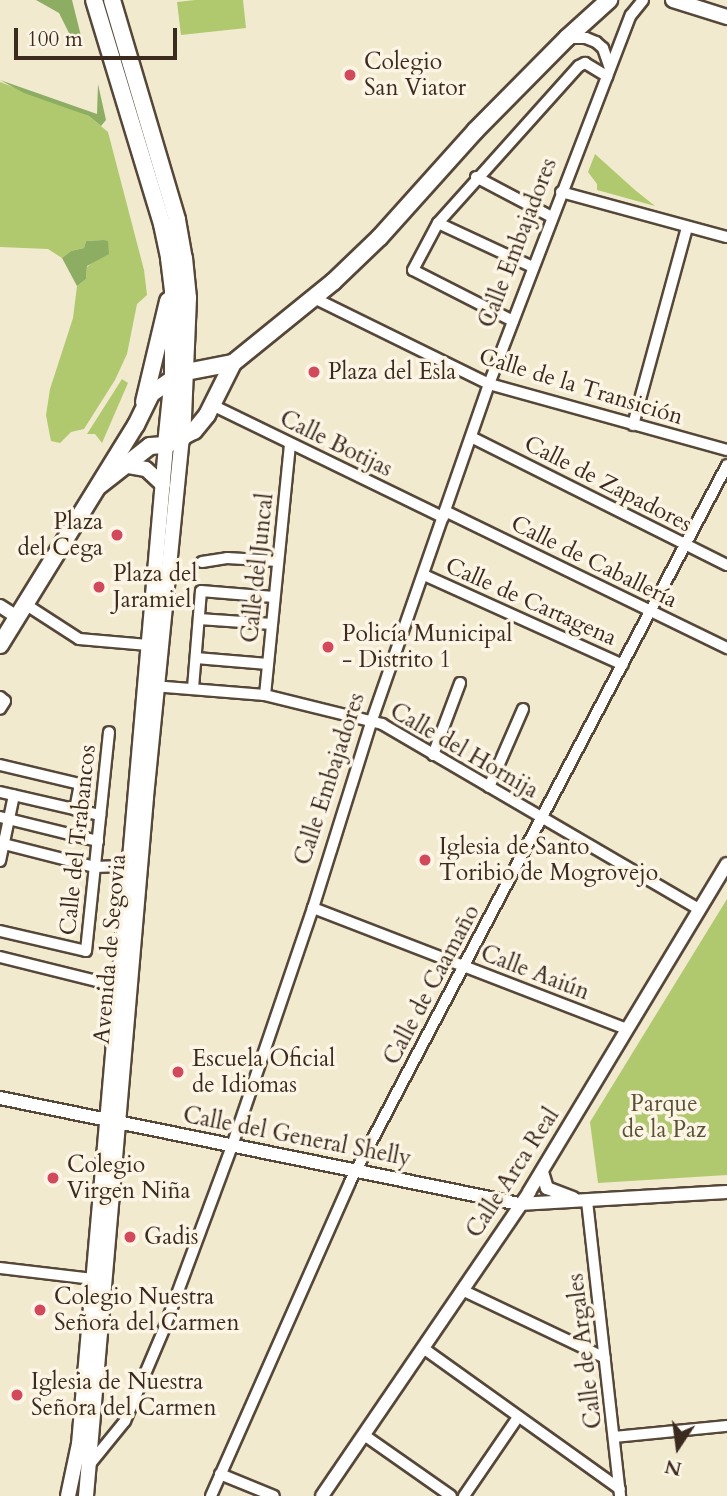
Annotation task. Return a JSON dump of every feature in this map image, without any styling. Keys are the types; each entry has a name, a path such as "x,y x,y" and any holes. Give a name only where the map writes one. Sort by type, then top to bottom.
{"main road":[{"path":"94,0 162,224 186,372 158,445"},
{"path":"112,0 177,220 188,298 182,439"},
{"path":"143,407 151,394 186,372 226,363 314,298 380,237 475,131 566,38 609,0"},
{"path":"673,0 727,17"},
{"path":"0,645 136,425 143,407 163,311 173,289"},
{"path":"188,341 199,354 226,363"},
{"path":"99,486 123,465 158,445 182,439 194,431 214,401 226,363"},
{"path":"186,372 214,383 214,401"},
{"path":"136,425 139,437 158,445"},
{"name":"Avenida de Segovia","path":"90,1464 113,1123 118,984 128,866 182,439"},
{"name":"Avenida de Segovia","path":"68,1496 79,1444 94,1279 127,1016 151,685 148,645 163,485 158,445"},
{"path":"123,465 146,469 163,485"},
{"path":"86,1496 90,1464"}],"street":[{"name":"Calle Embajadores","path":"90,1464 125,1421 164,1329 232,1146 313,908 372,720 489,384 608,72 631,15 643,0"},
{"path":"566,38 586,38 596,42 603,48 608,72"},
{"path":"513,321 413,270 438,223 476,177 579,66 585,64 608,72"},
{"path":"476,177 552,217"},
{"path":"561,192 727,237"},
{"path":"438,223 533,267"},
{"path":"633,425 687,227"},
{"name":"Calle de la Transición","path":"314,298 489,384 727,450"},
{"name":"Calle Botijas","path":"214,401 290,445 444,514"},
{"name":"Calle de Zapadores","path":"471,437 727,565"},
{"name":"Calle del Juncal","path":"265,695 290,445"},
{"name":"Calle de Caamaño","path":"211,1496 356,1170 727,465"},
{"name":"Calle de Caballería","path":"444,514 727,648"},
{"path":"202,562 227,558 278,561"},
{"name":"Calle de Cartagena","path":"424,575 623,665"},
{"path":"193,688 201,591 274,597"},
{"path":"0,606 21,611 79,639 148,645"},
{"path":"199,619 272,625"},
{"path":"196,658 268,664"},
{"path":"433,755 460,683"},
{"name":"Calle del Hornija","path":"151,685 265,695 372,720 700,909"},
{"path":"0,697 5,701 0,709"},
{"path":"489,787 523,709"},
{"name":"Calle del Trabancos","path":"0,931 86,951 108,732"},
{"path":"0,765 80,784 75,810"},
{"path":"0,792 100,815"},
{"path":"0,861 5,818 14,795"},
{"path":"5,818 98,841"},
{"path":"4,844 95,867 128,866"},
{"name":"Calle Arca Real","path":"322,1496 541,1172 727,864"},
{"name":"Calle Aaiún","path":"313,908 626,1029"},
{"path":"0,957 118,984 125,990 127,1016"},
{"name":"Calle del General Shelly","path":"0,1098 519,1204 727,1192"},
{"name":"Calle del General Shelly","path":"541,1172 543,1182 552,1192 587,1201"},
{"name":"Calle de Argales","path":"587,1201 620,1493"},
{"path":"0,1268 94,1279"},
{"path":"462,1290 605,1358"},
{"path":"423,1348 620,1493"},
{"path":"464,1496 518,1417"},
{"path":"614,1437 727,1426"},
{"path":"364,1435 452,1496"},
{"path":"220,1474 274,1496"}],"green space":[{"path":"36,0 72,0 82,40 70,35 59,13"},
{"path":"243,0 246,28 181,35 177,2"},
{"path":"0,80 97,114 98,84 106,120 101,126 89,116 24,93"},
{"path":"0,82 89,116 108,132 144,270 147,295 137,304 127,354 115,380 84,429 71,432 60,443 51,441 46,415 50,389 73,318 77,286 86,279 87,267 97,259 103,240 86,241 84,248 71,251 62,258 48,249 0,247"},
{"path":"595,154 655,206 597,190 597,184 588,172"},
{"path":"86,241 108,241 109,254 87,266 86,279 77,286 62,258 71,251 84,248"},
{"path":"122,379 128,383 102,443 95,434 87,434"},
{"name":"Parque de la Paz","path":"727,899 727,1175 598,1183 590,1122"}],"place":[{"name":"Colegio San Viator","path":"350,75"},
{"name":"Plaza del Esla","path":"314,372"},
{"name":"Plaza del Cega","path":"117,535"},
{"name":"Plaza del Jaramiel","path":"99,587"},
{"name":"Policía Municipal - Distrito 1","path":"328,647"},
{"name":"Iglesia de Santo Toribio de Mogrovejo","path":"425,860"},
{"name":"Escuela Oficial de Idiomas","path":"178,1072"},
{"name":"Colegio Virgen Niña","path":"53,1178"},
{"name":"Gadis","path":"130,1237"},
{"name":"Colegio Nuestra Señora del Carmen","path":"40,1310"},
{"name":"Iglesia de Nuestra Señora del Carmen","path":"17,1395"}]}
